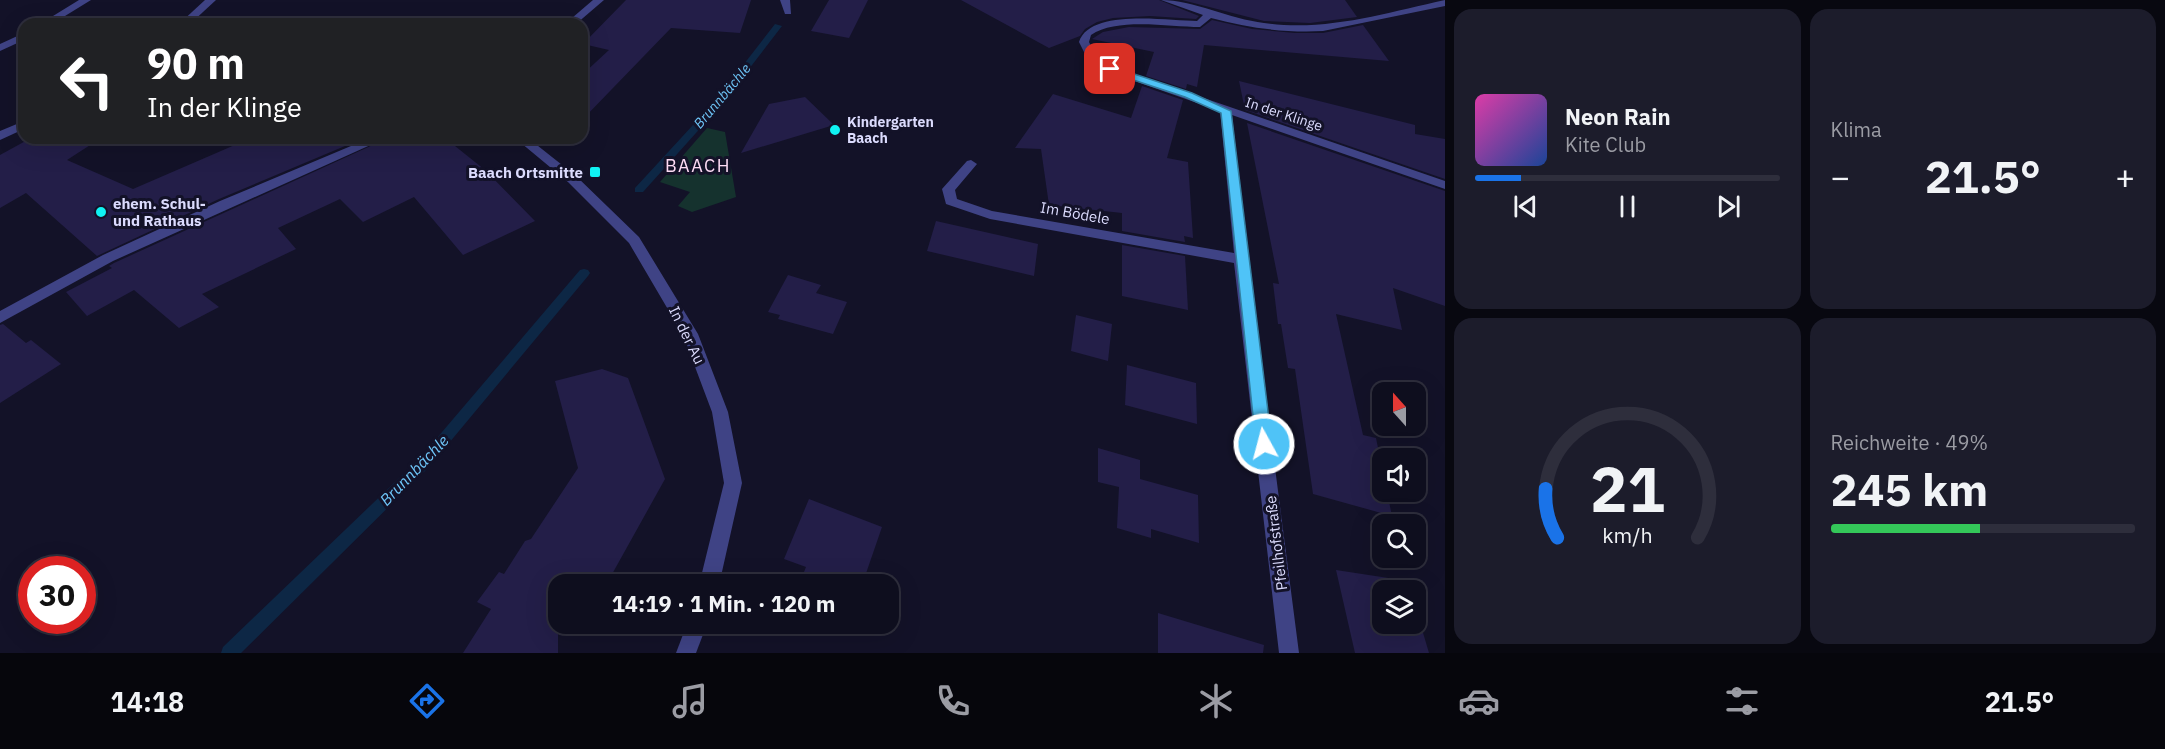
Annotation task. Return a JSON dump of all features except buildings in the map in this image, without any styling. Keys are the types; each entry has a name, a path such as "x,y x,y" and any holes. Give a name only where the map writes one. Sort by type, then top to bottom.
{"street":[{"path":"55,18 86,0"},
{"path":"190,18 211,0"},
{"path":"577,18 599,0"},
{"path":"785,0 788,12"},
{"path":"1166,0 1208,15 1246,23 1315,28 1445,3"},
{"name":"In der Klinge","path":"1208,15 1200,24 1121,21 1098,26 1088,32 1084,42 1092,58 1110,69 1445,185"},
{"path":"0,48 18,39"},
{"name":"Pfeilhofstraße","path":"1226,111 1241,259 1290,653"},
{"path":"0,136 18,127"},
{"path":"0,318 108,258 225,204 366,144"},
{"name":"In der Au","path":"528,144 572,179 634,240 690,334 697,350 720,412 733,483 712,574"},
{"name":"Im Bödele","path":"971,164 948,189 951,201 990,215 1241,259"},
{"path":"686,653 694,634"}],"green space":[{"path":"707,128 725,132 736,197 692,212 678,206 690,192 660,182"}],"waterway":[{"name":"Brunnbächle","path":"639,190 719,102 778,26"},
{"name":"Brunnbächle","path":"229,653 424,463 584,273"}],"place":[{"name":"Kindergarten Baach","path":"835,130"},
{"name":"Baach Ortsmitte","path":"595,172"},
{"name":"ehem. Schul- und Rathaus","path":"101,212"}],"district":[{"name":"BAACH","path":"698,165"}],"route":[{"path":"1110,69 1189,95 1226,111 1241,259 1264,444"}]}
